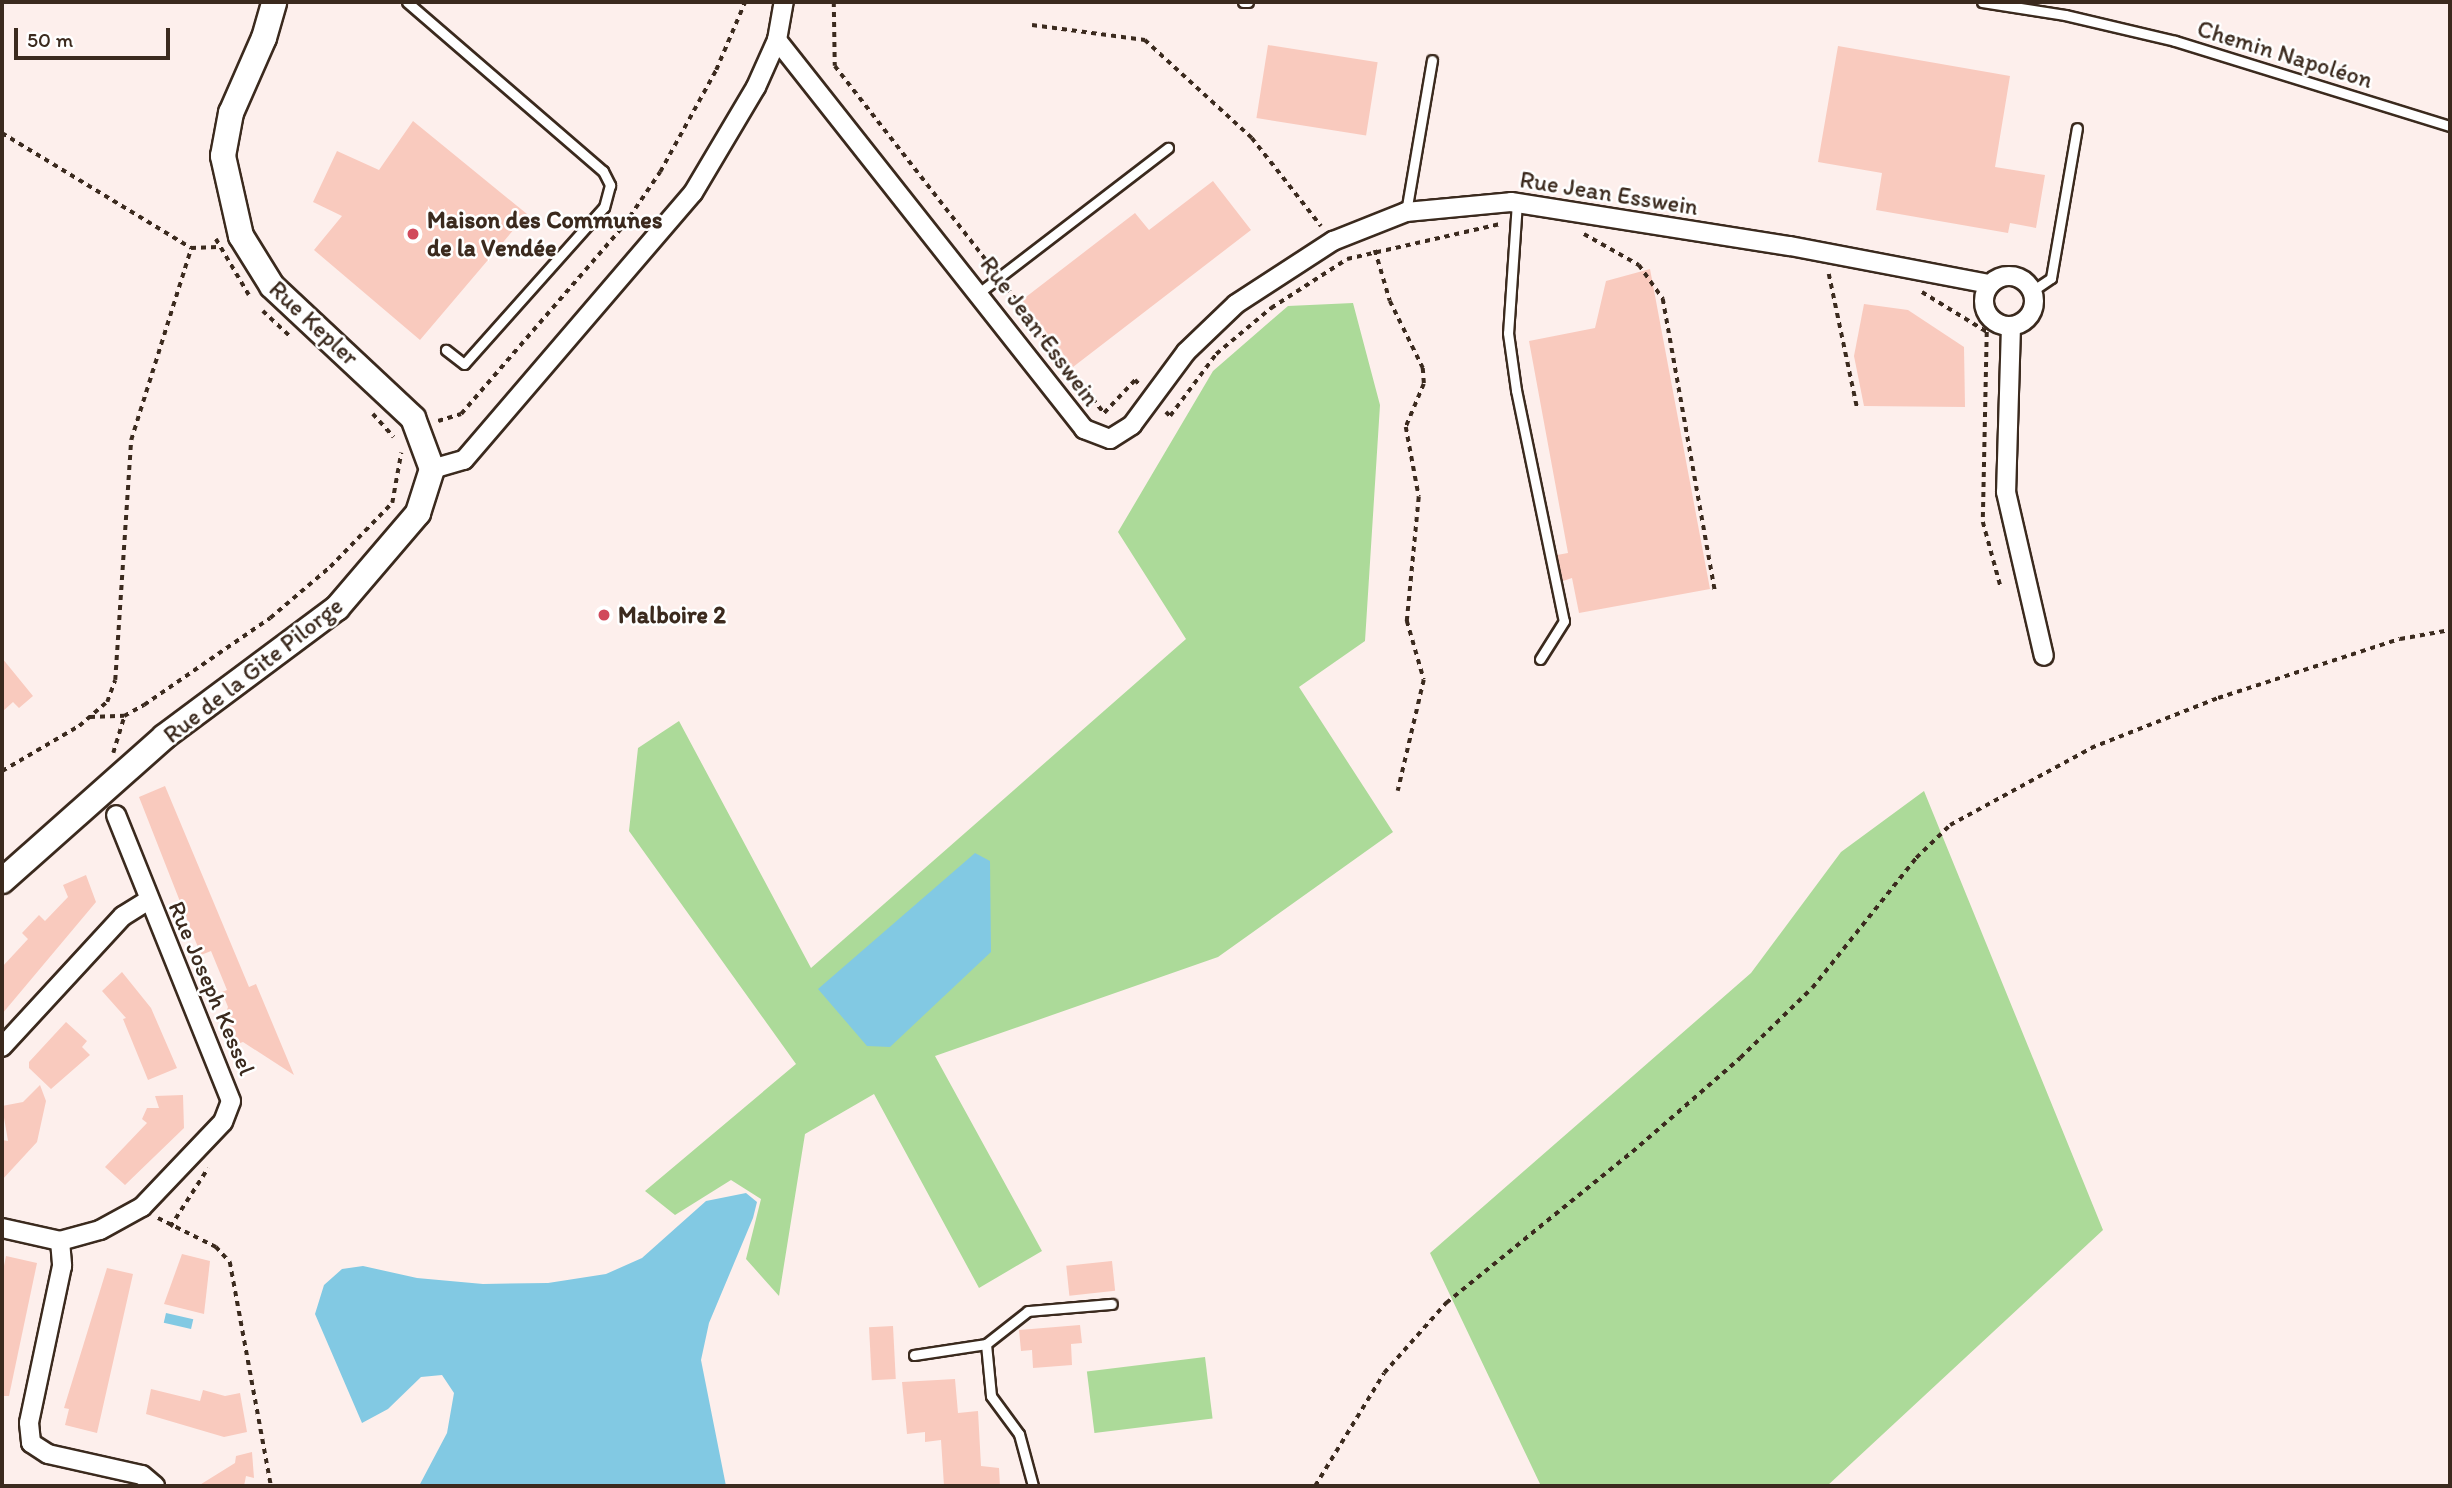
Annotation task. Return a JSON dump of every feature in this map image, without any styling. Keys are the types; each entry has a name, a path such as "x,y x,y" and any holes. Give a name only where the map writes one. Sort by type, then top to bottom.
{"street":[{"name":"Rue Kepler","path":"274,2 264,38 231,113 223,156 241,236 272,286 413,418 432,469"},
{"path":"432,469 464,460 692,193 756,87 777,40 784,2"},
{"name":"Rue Jean Esswein","path":"777,40 980,292 1084,429 1110,439 1132,425 1185,352 1236,304 1289,265 1333,241 1406,212 1517,202 1790,246 1990,284"},
{"path":"2013,276 2032,291 2030,314 2011,326 1989,316 1984,300 1990,284 2013,276"},
{"path":"2011,326 2006,492 2044,656"},
{"name":"Rue de la Gite Pilorge","path":"2,881 164,737 337,608 418,513 432,469"},
{"name":"Rue Joseph Kessel","path":"2,1228 60,1241 100,1230 142,1207 223,1122 231,1101 116,815"},
{"name":"Rue Joseph Kessel","path":"2,1046 122,916 149,900"},
{"path":"60,1241 62,1266 29,1423 31,1443 48,1454 142,1475 155,1486"}],"lane":[{"path":"407,2 603,171 610,185 604,207 464,364 446,350"},
{"name":"Chemin Napoléon","path":"1982,2 2065,15 2175,41 2450,126"},
{"path":"1406,212 1432,60"},
{"path":"2032,291 2051,278 2077,128"},
{"path":"980,292 1168,148"},
{"path":"1517,202 1508,333 1516,390 1564,621 1540,659"},
{"path":"915,1355 986,1344 1028,1311 1112,1304"},
{"path":"986,1344 991,1396 1019,1434 1033,1486"}],"path":[{"path":"834,2 835,66 1104,413 1135,380 1170,416 1216,354 1271,308 1347,259 1499,224 1515,225"},
{"path":"1032,25 1145,40 1252,138 1333,241"},
{"path":"2,133 191,248 218,247 253,300"},
{"path":"1368,228 1390,301 1423,368 1424,384 1406,427 1419,497 1407,621 1424,680 1398,791"},
{"path":"1570,232 1611,239"},
{"path":"1584,234 1639,265 1663,299 1715,592"},
{"path":"2,771 90,717 107,702 114,680 131,440 191,248"},
{"path":"1816,272 1841,276"},
{"path":"1829,274 1857,407"},
{"path":"1919,290 1987,332 1983,522 2001,588"},
{"path":"260,308 296,342"},
{"path":"90,717 124,716 144,705 270,618 376,523 392,503 401,454 392,432 363,405"},
{"path":"1315,1486 1384,1373 1446,1303 1632,1152 1740,1058 1812,988 1916,858 1950,825 2091,748 2218,698 2377,646 2450,630"},
{"path":"170,1227 212,1162"},
{"path":"142,1207 170,1227 216,1247 230,1262 271,1486"}],"green space":[{"path":"1353,303 1380,405 1365,641 1299,687 1393,832 1218,957 935,1056 1042,1251 979,1288 874,1094 805,1134 779,1296 746,1259 761,1199 731,1180 675,1215 645,1191 796,1064 629,831 638,748 679,721 811,968 1186,639 1118,532 1213,371 1288,306"},
{"path":"1924,791 2103,1230 1827,1486 1541,1486 1430,1253 1751,973 1841,852"},
{"path":"1205,1357 1213,1419 1094,1433 1087,1372"}],"water":[{"path":"975,853 990,861 991,952 890,1047 867,1046 818,989"},
{"path":"746,1193 757,1202 753,1218 709,1323 701,1360 726,1486 419,1486 447,1433 454,1393 442,1375 421,1377 388,1409 362,1423 315,1314 324,1285 342,1269 363,1266 417,1278 483,1284 548,1283 606,1274 642,1258 706,1201"},
{"path":"166,1313 193,1319 191,1329 164,1323"}],"building":[{"path":"1268,45 1378,62 1366,135 1256,118"},
{"path":"1838,46 2010,76 1995,167 2045,175 2036,228 2010,223 2008,233 1876,210 1882,173 1818,162"},
{"name":"Maison des Communes de la Vendée","path":"413,121 527,214 420,340 314,250 342,216 313,202 337,151 379,170"},
{"path":"1213,181 1251,230 1073,367 1022,300 1135,213 1149,230"},
{"path":"1650,269 1710,589 1579,613 1572,578 1563,581 1557,555 1568,553 1529,341 1595,328 1606,281"},
{"path":"1864,304 1908,310 1964,347 1965,407 1864,406 1854,356"},
{"path":"2,658 33,696 19,708 13,702 2,712"},
{"path":"165,786 249,987 256,984 294,1075 243,1042 237,1044 225,1015 228,1007 222,992 227,990 211,951 201,955 139,797"},
{"path":"86,875 96,902 2,1014 2,967 28,939 22,933 39,915 45,921 68,897 63,885"},
{"path":"122,972 151,1008 177,1068 148,1080 123,1019 126,1018 102,991"},
{"path":"66,1022 87,1041 82,1047 90,1055 51,1089 29,1068 29,1062"},
{"path":"40,1085 46,1101 37,1142 2,1180 2,1140 8,1141 2,1106 23,1102"},
{"path":"183,1095 184,1128 125,1185 105,1167 147,1123 142,1119 147,1108 159,1108 155,1096"},
{"path":"182,1254 210,1261 204,1314 164,1304"},
{"path":"6,1256 37,1263 9,1396 2,1396 2,1276"},
{"path":"1112,1261 1115,1291 1069,1296 1066,1266"},
{"path":"107,1268 133,1274 97,1433 65,1425 69,1409 64,1408"},
{"path":"1080,1325 1082,1343 1071,1344 1072,1365 1033,1368 1032,1350 1021,1351 1019,1330"},
{"path":"893,1326 896,1379 872,1380 869,1327"},
{"path":"955,1379 958,1413 978,1411 981,1466 999,1468 1000,1486 944,1486 941,1440 925,1442 925,1432 907,1434 902,1382"},
{"path":"151,1389 200,1401 203,1390 225,1396 240,1393 247,1432 224,1437 146,1414"},
{"path":"252,1452 254,1478 246,1476 244,1486 198,1486 235,1463 236,1456"}],"place":[{"name":"Maison des Communes de la Vendée","path":"413,234"},
{"name":"Malboire 2","path":"604,615"}]}
